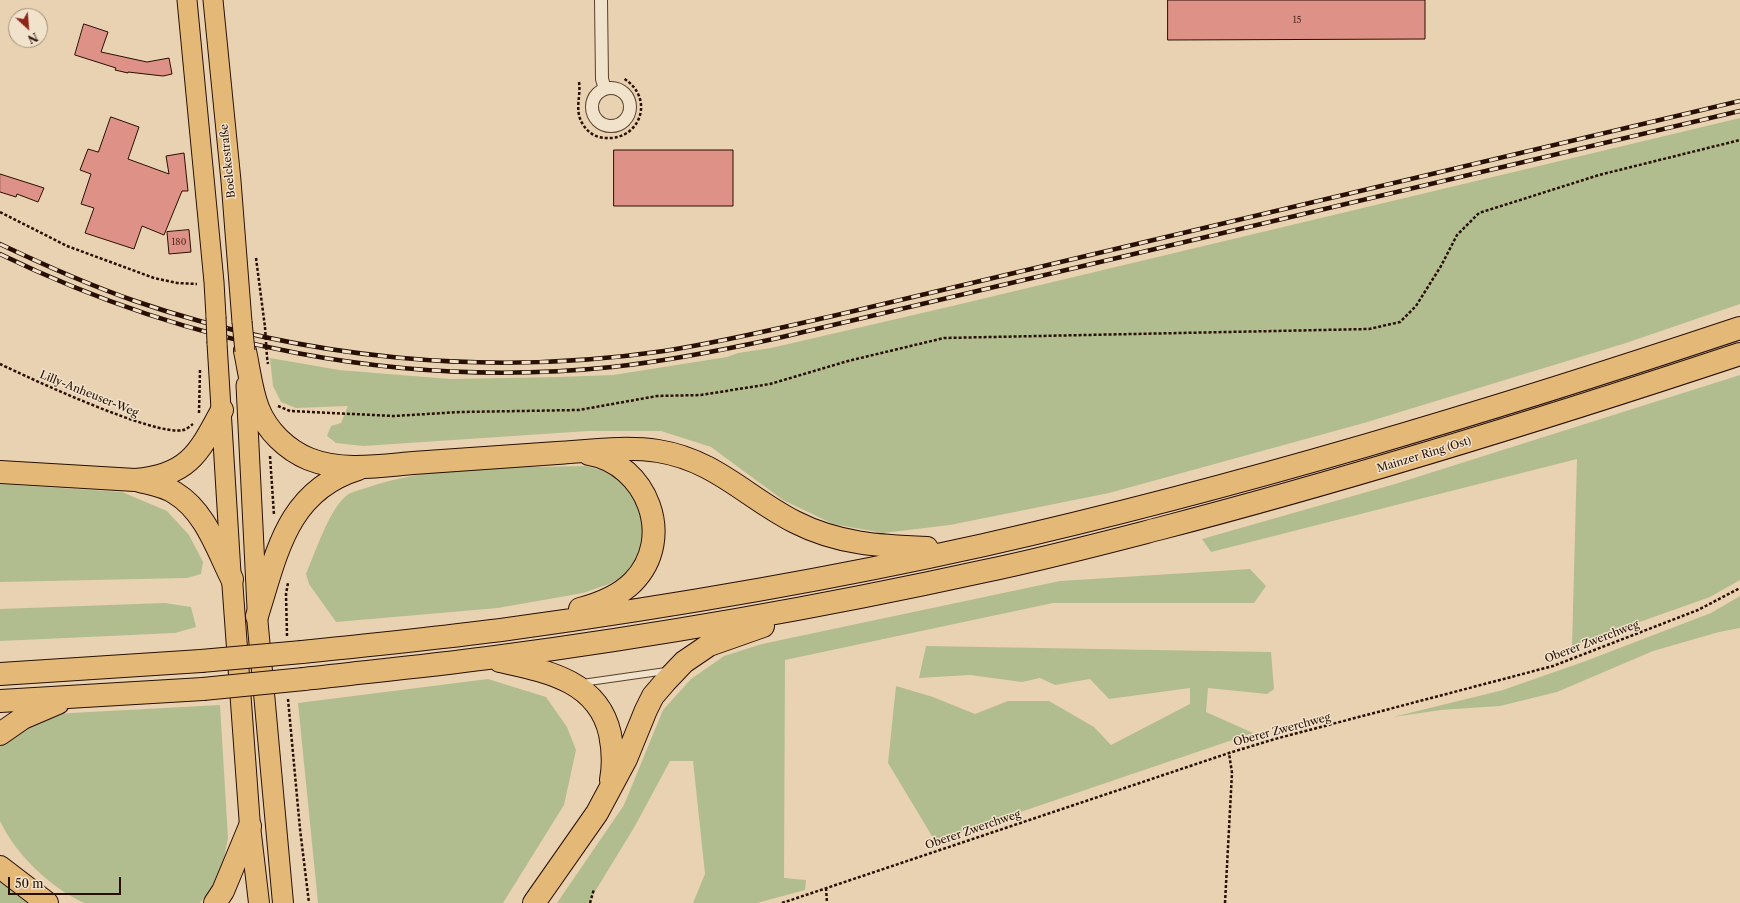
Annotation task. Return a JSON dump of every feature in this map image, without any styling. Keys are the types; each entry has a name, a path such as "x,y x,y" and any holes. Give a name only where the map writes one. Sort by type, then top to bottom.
{"highway":[{"path":"0,674 201,661 294,647 506,629 691,602 841,574 980,546 1238,482 1382,441 1740,328"},
{"path":"244,351 258,408 268,425 284,444 295,452 311,460 327,464 363,467 634,449 678,455 697,461 794,521 815,531 856,543 931,548 980,546"},
{"name":"Mainzer Ring (Ost)","path":"847,600 988,571 1247,506 1389,466 1740,354"},
{"path":"0,472 135,480 150,479 165,474 191,460 202,447 222,410"},
{"path":"506,629 590,606 606,600 633,582 643,569 649,555 653,541 652,513 646,496 638,483 626,471 613,462 598,456 574,452"},
{"path":"282,903 257,616 283,536 299,509 312,495 328,482 345,473 363,467"},
{"path":"135,480 164,487 175,493 198,513 232,579 250,826 259,903"},
{"path":"0,701 203,689 489,658 686,628 847,600"},
{"path":"534,903 597,813 632,745 646,710 654,696 676,670 696,653 723,639 847,600"},
{"path":"489,658 540,670 573,684 592,699 602,713 608,727 613,756 612,772 608,791"},
{"path":"0,734 23,718 70,698"},
{"path":"215,903 223,891 250,826"},
{"path":"0,854 23,885"},
{"path":"0,867 47,903"}],"main road":[{"path":"187,0 214,282 232,579"},
{"name":"Boelckestraße","path":"213,0 231,181 242,322 257,616"}],"street":[{"path":"601,0 602,79 605,88"}],"lane":[{"path":"573,684 676,670"}],"path":[{"path":"579,82 581,92 578,103 578,113 582,123 595,136 608,139 618,138 628,133 635,126 640,117 640,96 634,87 624,78"},
{"path":"273,405 290,411 394,416 460,412 579,410 657,396 701,395 770,384 848,361 944,338 1369,329 1400,322 1416,306 1441,266 1457,235 1478,213 1599,175 1740,140"},
{"path":"0,212 67,246 154,278 189,284 214,282"},
{"path":"265,327 267,358"},
{"name":"Lilly-Anheuser-Weg","path":"0,364 27,378 143,424 183,430 194,423"},
{"path":"197,418 199,412 200,369"},
{"path":"270,448 274,516"},
{"path":"288,580 286,594 294,647"},
{"name":"Oberer Zwerchweg","path":"782,903 1229,753 1275,739 1553,666 1698,610 1740,588"},
{"path":"288,697 299,821 309,903"},
{"path":"1225,903 1232,773 1229,753"},
{"path":"826,888 828,903"},
{"path":"590,903 594,890"}],"green space":[{"path":"1740,118 1740,304 1626,343 1364,423 1109,493 950,525 883,533 833,524 783,500 711,447 661,431 588,431 363,446 336,443 327,436 331,426 341,423 348,406 296,408 281,402 273,386 270,358 339,370 450,379 613,375 727,357 738,353 771,348 948,307"},
{"path":"1740,375 1740,580 1710,597 1572,646 1577,459 1211,552 1202,539 1395,484"},
{"path":"586,466 616,474 635,487 648,528 636,563 625,575 609,584 583,593 498,608 336,622 309,584 306,574 328,521 346,496 353,492 392,480 447,471"},
{"path":"0,484 122,492 167,511 189,535 203,562 201,574 187,578 0,582"},
{"path":"1250,569 1266,586 1254,603 1053,603 785,660 784,878 806,880 805,890 757,903 693,903 705,874 693,761 670,761 635,826 588,903 557,903 624,805 663,710 691,679 724,656 762,644 1060,581"},
{"path":"1740,596 1740,628 1719,632 1653,651 1557,692 1500,706 1441,710 1393,717 1503,690 1583,662 1711,613"},
{"path":"165,603 191,607 196,627 175,633 0,641 0,609"},
{"path":"926,646 1271,652 1274,689 1267,694 1208,688 1206,712 1253,733 935,841 888,763 896,686 933,697 975,714 1008,701 1049,701 1094,727 1111,745 1190,704 1190,688 1109,699 1090,679 1055,685 1040,678 1022,682 970,675 919,678"},
{"path":"488,679 546,697 567,727 576,750 564,805 503,903 318,903 298,703"},
{"path":"220,705 228,838 222,869 212,888 200,903 84,903 59,888 35,869 15,846 7,834 0,821 0,745 9,735 53,714"},
{"path":"0,878 32,903 0,903"}],"building":[{"path":"1168,0 1425,0 1425,39 1168,40"},
{"path":"84,24 108,32 101,52 147,62 169,58 172,74 163,76 128,73 115,70 116,68 75,55"},
{"path":"111,117 139,127 128,159 169,174 166,156 184,153 188,191 182,191 164,235 142,226 134,249 85,233 94,208 81,204 91,174 80,170 88,149 98,152"},
{"path":"614,150 733,150 733,206 614,206"},
{"path":"0,174 44,188 38,202 17,194 16,197 0,192"},
{"path":"189,230 191,252 169,254 167,232"}],"railway":[{"path":"0,244 33,260 135,301 199,321 264,337 330,349 397,358 464,362 531,362 598,359 664,351 773,330 1740,101"},
{"path":"0,254 72,286 146,314 221,336 298,353 376,365 454,372 533,372 612,367 695,355 778,338 1740,111"}]}
